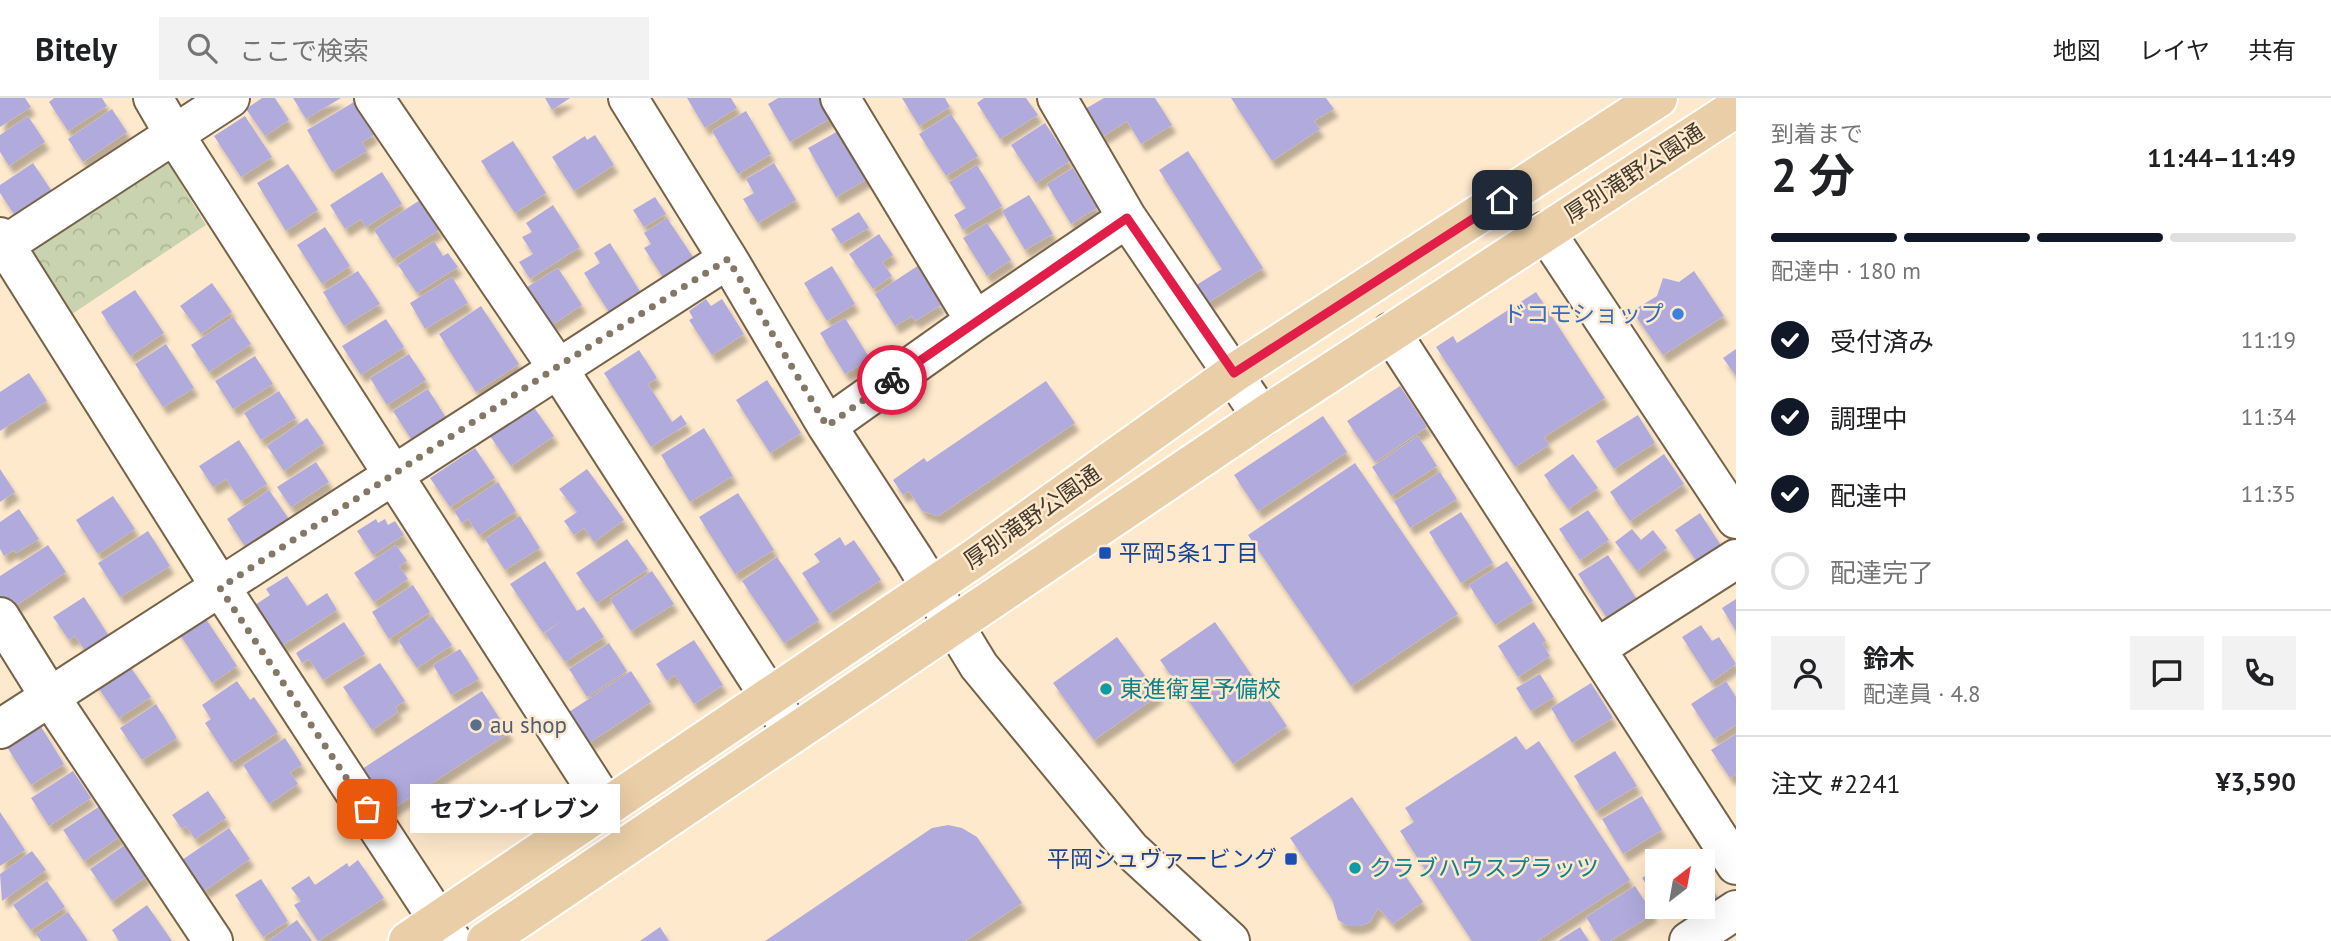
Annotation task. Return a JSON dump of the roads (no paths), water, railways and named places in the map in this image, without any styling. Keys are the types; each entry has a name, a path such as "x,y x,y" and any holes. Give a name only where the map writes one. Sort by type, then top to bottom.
{"main road":[{"name":"厚別滝野公園通","path":"408,941 446,931 607,807 930,588 1234,373 1658,98"},
{"name":"厚別滝野公園通","path":"486,941 1262,417 1736,108"}],"street":[{"path":"153,98 392,476 607,807"},
{"path":"230,98 2,243 220,588 446,931"},
{"path":"374,98 557,367 793,733"},
{"path":"628,98 827,426 979,666 1132,850 1230,941"},
{"path":"840,98 975,321"},
{"path":"1057,98 1127,218 1262,417"},
{"path":"827,426 1127,218"},
{"path":"1545,232 1736,519"},
{"path":"0,729 728,259"},
{"path":"1391,332 1736,865"},
{"path":"1597,648 1736,559"},
{"path":"0,617 50,697 213,941"},
{"path":"1689,941 1736,910"}],"place":[{"name":"ドコモショップ","path":"1678,314"},
{"name":"平岡5条1丁目","path":"1105,553"},
{"name":"東進衛星予備校","path":"1106,689"},
{"name":"au shop","path":"476,725"},
{"name":"セブン-イレブン","path":"367,809"},
{"name":"平岡シュヴァービング","path":"1291,859"},
{"name":"クラブハウスプラッツ","path":"1355,868"}]}
